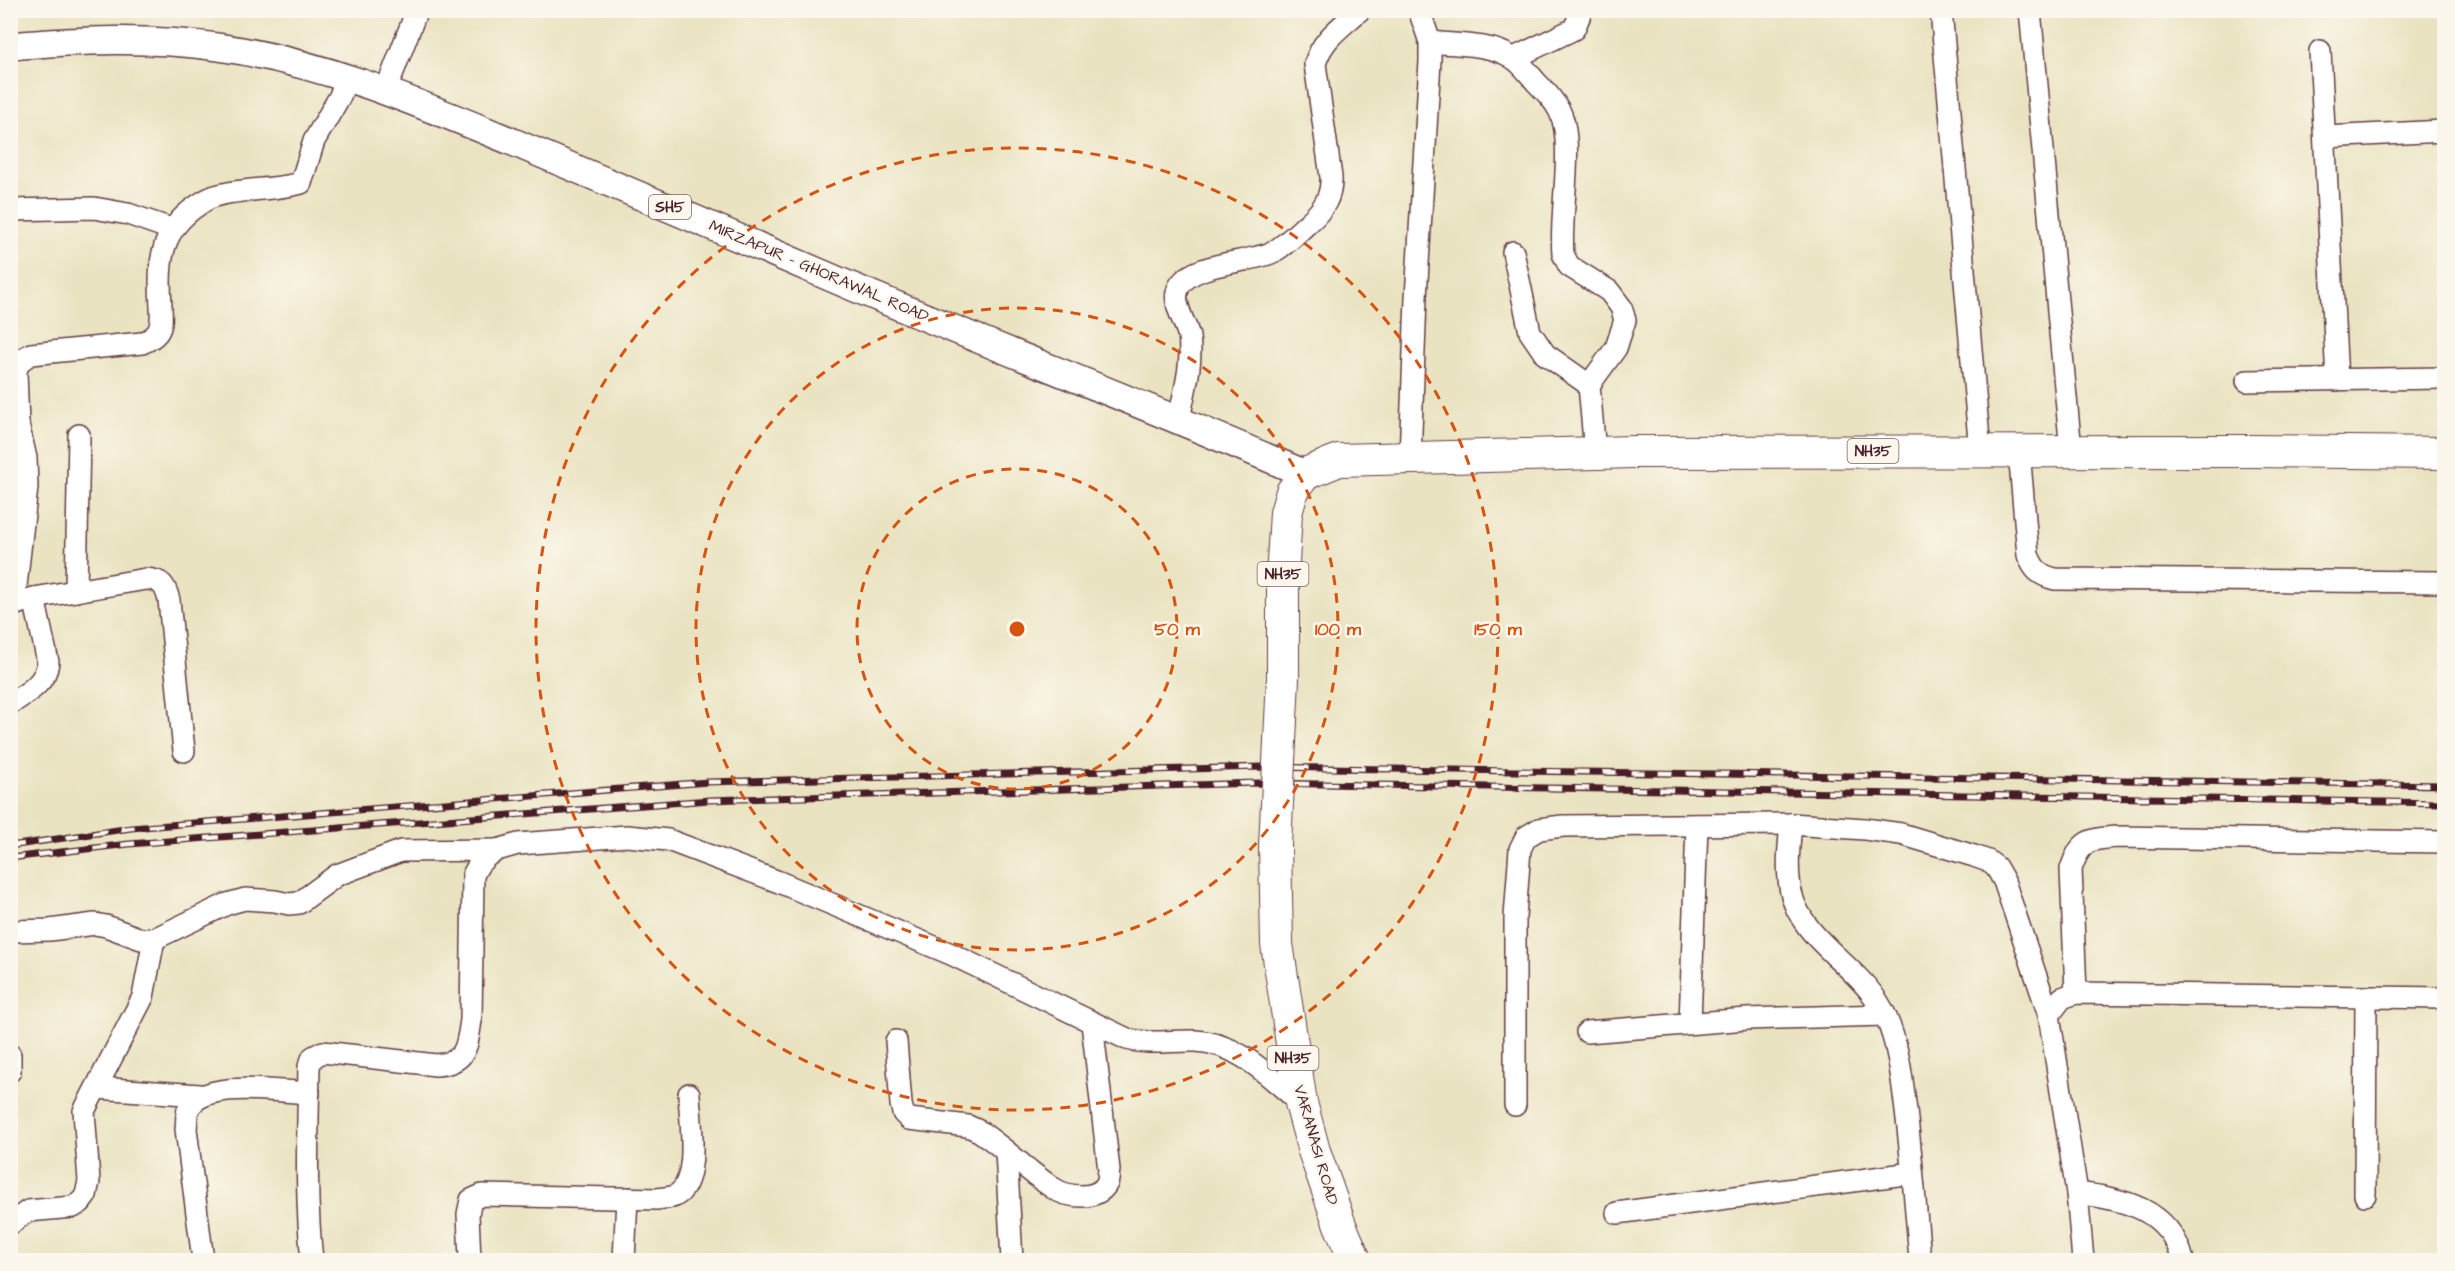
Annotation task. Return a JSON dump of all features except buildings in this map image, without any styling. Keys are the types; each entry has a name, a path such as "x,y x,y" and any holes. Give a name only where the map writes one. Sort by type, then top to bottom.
{"highway":[{"name":"NH35","path":"1305,474 1340,460 1595,453 2071,451 2445,453"},
{"name":"VARANASI ROAD","path":"1305,474 1292,492 1286,513 1283,561 1283,678 1275,846 1277,944 1301,1103 1325,1183 1355,1260"}],"main road":[{"name":"MIRZAPUR - GHORAWAL ROAD","path":"10,46 74,40 142,39 217,47 277,57 347,77 386,90 684,212 930,320 1179,419 1305,474"}],"street":[{"path":"386,90 417,10"},
{"path":"1179,419 1190,351 1186,327 1176,300 1177,290 1196,272 1276,250 1312,219 1326,203 1332,192 1331,177 1315,64 1319,49 1329,37 1360,10"},
{"path":"1410,458 1430,42 1419,10"},
{"path":"1514,58 1574,29 1582,10"},
{"path":"1941,10 1980,451"},
{"path":"2030,10 2071,451"},
{"path":"1430,42 1492,50 1514,58 1552,98 1564,125 1563,254 1569,266 1609,291 1621,307 1625,320 1616,348 1589,385 1595,453"},
{"path":"2320,51 2337,380"},
{"path":"10,704 35,686 47,671 48,662 20,603 27,473 14,428 18,364 31,354 142,343 158,332 161,321 159,270 165,240 171,230 182,218 208,199 301,183 317,134 340,96 347,77"},
{"path":"2325,137 2445,131"},
{"path":"12,210 94,208 128,214 171,230"},
{"path":"1513,252 1530,332 1545,354 1589,385"},
{"path":"2247,381 2445,378"},
{"path":"76,591 79,435"},
{"path":"2019,451 2028,555 2033,568 2042,576 2055,579 2445,582"},
{"path":"20,603 146,579 159,580 165,587 169,600 184,751"},
{"path":"1791,824 1788,869 1791,893 1797,910 1804,922 1860,979 1885,1015 1899,1058 1920,1260"},
{"path":"1515,1105 1515,918 1520,849 1526,837 1539,829 1563,826 1791,824 1901,834 1988,861 1996,867 2004,881 2049,1015 2077,1193 2083,1260"},
{"path":"1690,1023 1697,825"},
{"path":"10,931 50,930 95,924 141,939 154,939 211,910 245,899 299,903 337,875 401,851 497,850 518,844 598,837 645,836 668,840 779,882 951,954 1113,1034 1138,1042 1197,1041 1231,1048 1301,1103"},
{"path":"2076,993 2071,869 2077,850 2091,839 2117,837 2445,842"},
{"path":"312,1260 309,1236 309,1066 314,1057 323,1052 436,1065 450,1064 463,1055 468,1042 471,1020 473,875 478,864 497,850"},
{"path":"10,1224 28,1211 73,1207 86,1195 89,1181 84,1111 143,997 154,939"},
{"path":"2049,1015 2062,998 2076,993 2445,998"},
{"path":"2366,997 2366,1195"},
{"path":"1587,1032 1747,1019 1885,1015"},
{"path":"896,1041 901,1104 903,1113 909,1119 968,1126 980,1131 1053,1188 1073,1196 1093,1195 1101,1191 1107,1183 1109,1170 1092,1023"},
{"path":"10,1055 10,1071"},
{"path":"97,1088 200,1095 221,1089 309,1093"},
{"path":"470,1260 468,1214 471,1200 483,1195 657,1199 675,1196 686,1186 692,1171 689,1094"},
{"path":"200,1095 188,1110 186,1129 203,1260"},
{"path":"1006,1151 1012,1260"},
{"path":"1617,1213 1912,1173"},
{"path":"2077,1193 2114,1198 2139,1206 2155,1216 2172,1235 2183,1260"},
{"path":"624,1260 627,1198"}],"railway":[{"path":"10,846 131,828 708,782 1262,767 2444,785"},
{"path":"10,858 129,844 710,800 1257,783 2444,803"}]}
